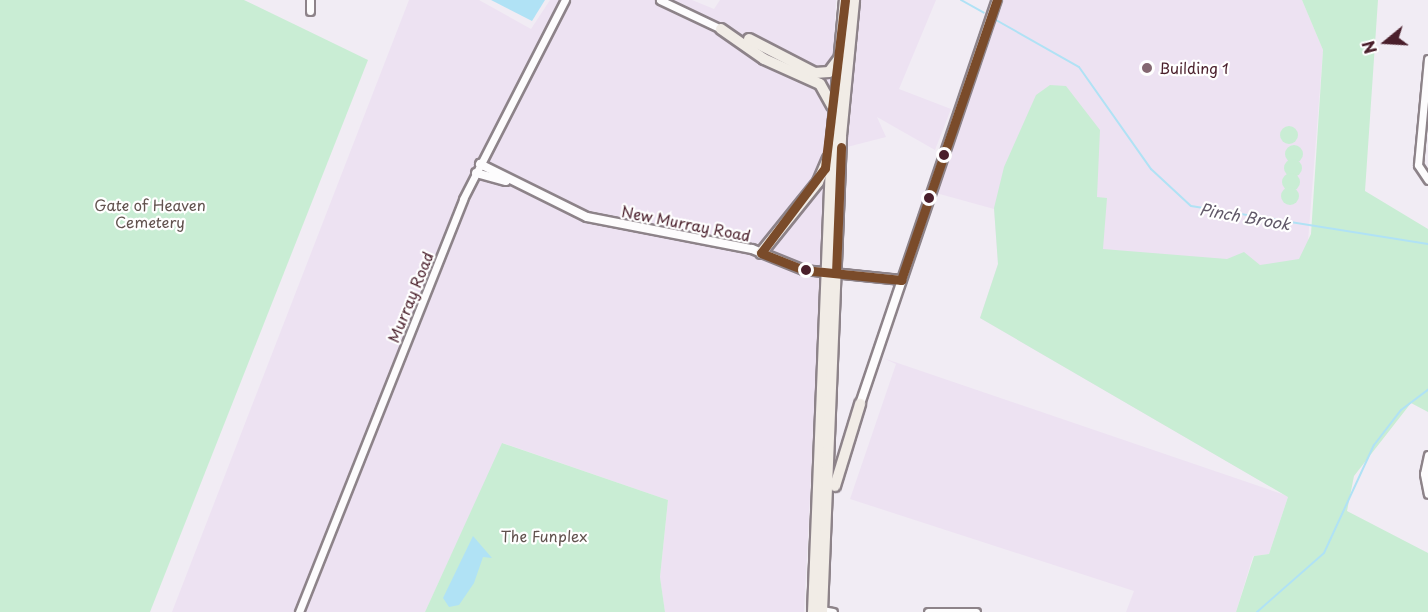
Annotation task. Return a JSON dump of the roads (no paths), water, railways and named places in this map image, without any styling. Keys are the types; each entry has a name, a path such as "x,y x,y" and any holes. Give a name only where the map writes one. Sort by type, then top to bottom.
{"main road":[{"path":"822,611 830,507 832,139 845,0"},
{"path":"822,611 832,273 854,0"},
{"path":"721,29 815,73 829,72 838,60"},
{"path":"721,29 764,59 820,84 834,111"},
{"path":"761,253 822,174 832,139"},
{"path":"830,507 860,404"}],"street":[{"path":"310,0 310,11"},
{"name":"Murray Road","path":"299,612 478,169 565,0"},
{"path":"660,0 721,29"},
{"path":"860,404 997,0"},
{"path":"1428,59 1418,165 1428,180"},
{"name":"New Murray Road","path":"478,169 587,217 761,253 798,269 901,280"},
{"path":"1428,455 1424,474 1428,494"},
{"path":"928,612 976,612"}],"water":[{"path":"491,0 545,0 532,21"},
{"path":"473,536 492,558 483,557 474,583 459,605 449,607 443,598"}],"waterway":[{"name":"Pinch Brook","path":"961,0 984,13"},
{"name":"Pinch Brook","path":"996,20 1079,67 1151,169 1191,206 1428,244"},
{"path":"1257,612 1324,553 1374,445 1401,410 1428,390"}],"place":[{"name":"Building 1","path":"1147,68"}],"park label":[{"name":"Gate of Heaven Cemetery","path":"150,212"},
{"name":"The Funplex","path":"544,536"}]}
